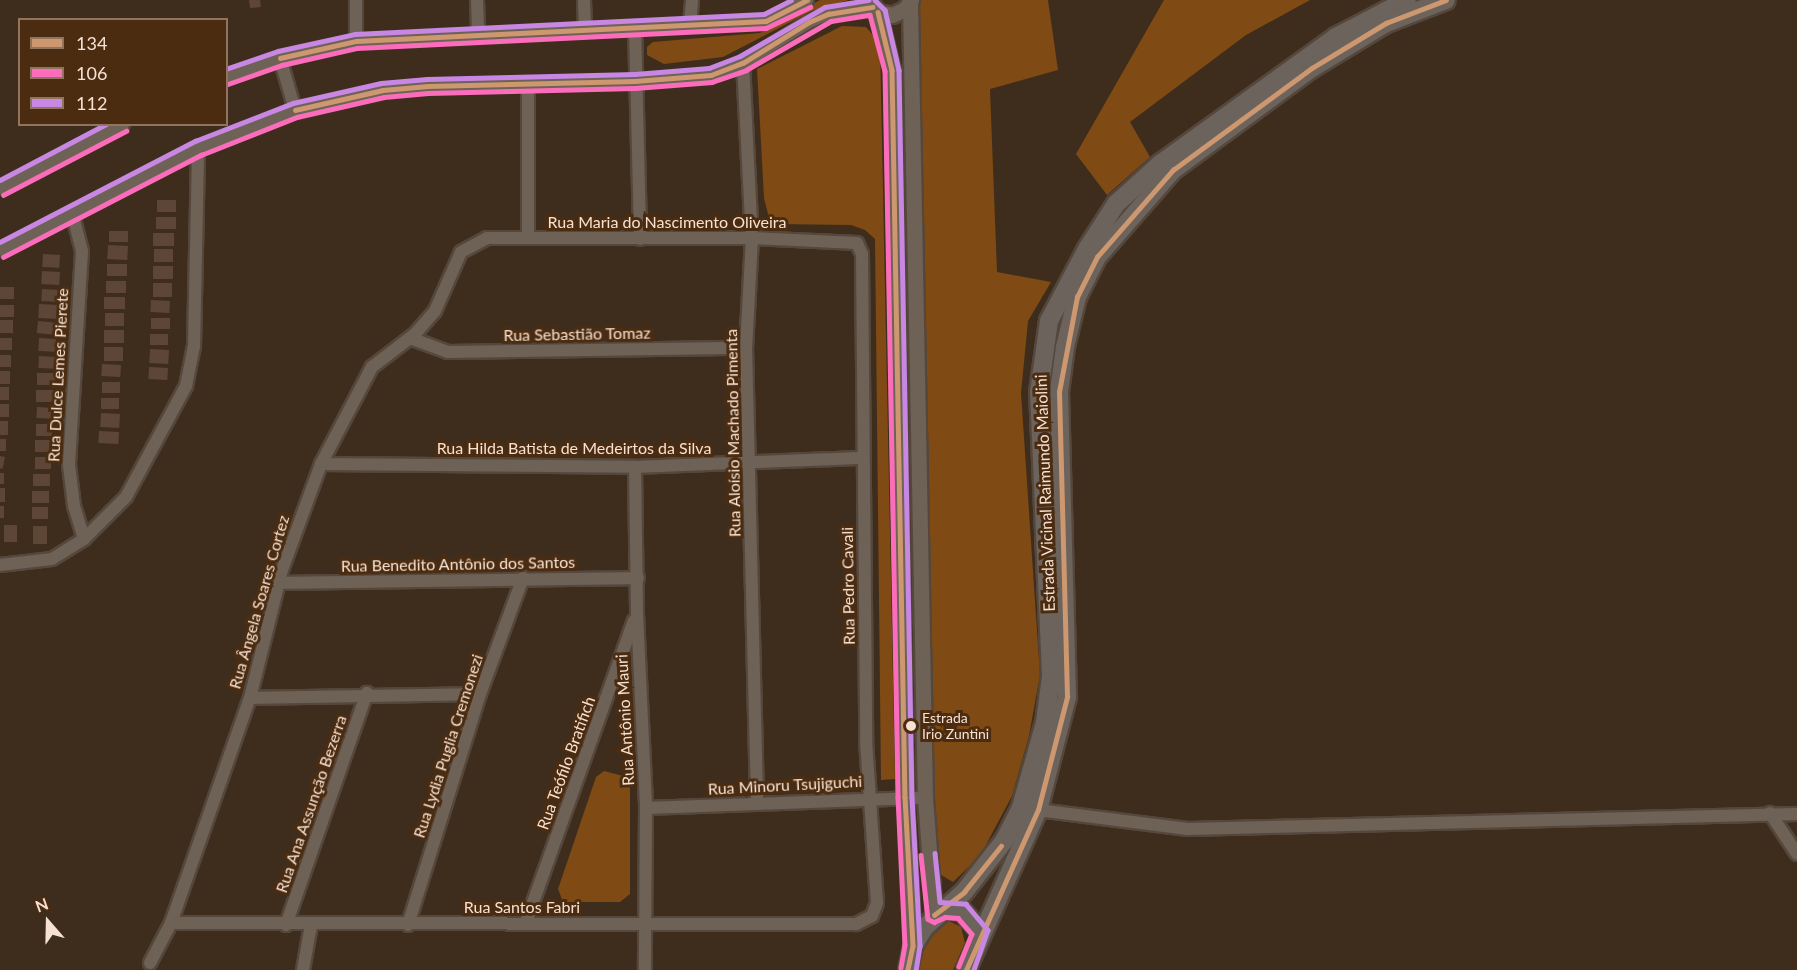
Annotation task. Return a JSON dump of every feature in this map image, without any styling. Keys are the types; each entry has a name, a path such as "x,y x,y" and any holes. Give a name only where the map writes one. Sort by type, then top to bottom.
{"main road":[{"name":"Estrada Vicinal Raimundo Maiolini","path":"913,946 939,912 964,892 1004,841 1021,807 1045,723 1051,676 1039,392 1049,321 1116,204 1160,164 1336,37 1407,0"},
{"name":"Estrada Vicinal Raimundo Maiolini","path":"966,970 981,932 1038,810 1067,697 1069,657 1057,437 1059,392 1065,347 1077,297 1097,257 1173,170 1312,68 1377,28 1446,0"},
{"path":"939,912 962,911 981,932"},
{"path":"908,970 913,946"}],"street":[{"path":"356,0 356,41"},
{"path":"477,0 478,32"},
{"path":"584,0 585,28"},
{"path":"690,24 692,0"},
{"path":"228,76 280,58 356,41 478,32 766,21 807,0"},
{"path":"910,2 925,798 939,912"},
{"path":"0,250 198,148 295,110 383,90 635,81 711,75 743,63 809,22 828,14 873,6 892,15 910,2"},
{"path":"873,6 892,70 905,797 913,946"},
{"path":"635,27 640,238"},
{"path":"280,58 295,110"},
{"name":"Rua Aloísio Machado Pimenta","path":"743,63 752,238 746,348 757,803"},
{"path":"528,84 528,238"},
{"path":"0,188 119,126"},
{"path":"0,565 52,559 84,539 134,484 191,370 198,148"},
{"name":"Rua Dulce Lemes Pierete","path":"72,212 82,251 69,465 74,506 84,539"},
{"name":"Rua Maria do Nascimento Oliveira","path":"465,248 487,238 752,238 853,240 862,254"},
{"name":"Rua Ângela Soares Cortez","path":"150,963 171,923 249,698 278,584 321,464 372,367 410,338 435,311 454,262 465,248"},
{"name":"Rua Pedro Cavali","path":"862,254 866,741 877,903 872,916"},
{"name":"Rua Sebastião Tomaz","path":"410,338 448,352 746,348"},
{"name":"Rua Hilda Batista de Medeirtos da Silva","path":"321,464 635,468 863,458"},
{"name":"Rua Antônio Mauri","path":"635,468 637,614 646,808 645,970"},
{"name":"Rua Benedito Antônio dos Santos","path":"278,584 638,578"},
{"name":"Rua Lydia Puglia Cremonezi","path":"408,925 480,694 523,579"},
{"name":"Rua Teófilo Bratifich","path":"526,922 637,614"},
{"path":"249,698 367,693 480,694"},
{"name":"Rua Ana Assunção Bezerra","path":"286,925 367,693"},
{"name":"Rua Minoru Tsujiguchi","path":"646,808 871,797 925,798"},
{"path":"1038,810 1188,829 1797,814"},
{"path":"1770,813 1797,854"},
{"name":"Rua Santos Fabri","path":"171,923 286,925 526,922 856,924 872,916"},
{"path":"303,970 311,925"}],"shaded area":[{"path":"820,0 849,0 812,11 723,57 664,64 647,55 647,47 653,42 760,33"},
{"path":"919,0 1048,0 1058,70 990,89 997,272 1051,282 1028,321 1021,393 1040,675 1029,736 1012,796 980,856 953,882 936,872"},
{"path":"1164,0 1310,0 1246,35 1130,122 1150,157 1107,195 1076,154"},
{"path":"842,26 866,27 880,43 895,779 881,780 875,239 865,230 851,225 775,224 769,218 764,198 757,69"},
{"path":"604,771 627,777 630,783 630,894 620,902 563,902 558,889 596,777"},
{"path":"949,921 961,927 965,943 953,970 917,970 930,931"}],"building":[{"path":"249,0 260,0 261,7 250,8"},
{"path":"157,200 176,200 176,212 157,212"},
{"path":"156,217 176,217 176,229 156,229"},
{"path":"109,231 128,231 128,242 109,242"},
{"path":"153,233 174,233 174,246 153,246"},
{"path":"108,245 128,246 127,260 107,259"},
{"path":"154,249 173,249 173,262 154,262"},
{"path":"43,254 60,255 59,268 42,267"},
{"path":"107,264 127,264 127,276 107,276"},
{"path":"153,266 173,266 173,279 153,279"},
{"path":"42,271 60,272 59,285 41,284"},
{"path":"106,281 126,281 126,293 106,293"},
{"path":"153,283 172,283 172,297 153,297"},
{"path":"0,287 14,287 14,299 0,299"},
{"path":"42,289 60,290 59,302 41,301"},
{"path":"104,297 125,297 125,309 104,309"},
{"path":"151,300 170,301 169,313 150,312"},
{"path":"39,304 59,305 58,319 38,318"},
{"path":"0,305 14,305 14,317 0,317"},
{"path":"105,313 124,313 124,326 105,326"},
{"path":"151,318 170,318 170,329 151,329"},
{"path":"0,320 13,320 13,333 0,333"},
{"path":"38,321 58,323 57,335 37,333"},
{"path":"104,330 124,330 124,343 104,343"},
{"path":"150,334 168,334 168,345 150,345"},
{"path":"0,338 12,338 12,350 0,350"},
{"path":"39,338 56,339 55,352 38,351"},
{"path":"104,347 123,347 123,361 104,361"},
{"path":"150,349 169,350 168,364 149,363"},
{"path":"0,355 11,355 11,367 0,367"},
{"path":"39,356 56,357 55,369 38,368"},
{"path":"102,364 121,365 120,377 101,376"},
{"path":"149,367 168,368 167,380 148,379"},
{"path":"0,371 10,371 10,384 0,384"},
{"path":"37,373 55,373 55,385 37,385"},
{"path":"102,382 120,382 120,393 102,393"},
{"path":"0,387 9,387 9,400 0,400"},
{"path":"36,390 55,390 55,402 36,402"},
{"path":"101,398 119,398 119,409 101,409"},
{"path":"0,404 9,404 9,417 0,417"},
{"path":"37,407 54,408 53,419 36,418"},
{"path":"101,413 120,414 119,428 100,427"},
{"path":"0,421 8,421 8,435 0,435"},
{"path":"36,424 52,424 52,436 36,436"},
{"path":"99,431 119,432 118,444 98,443"},
{"path":"0,439 6,439 6,451 0,451"},
{"path":"35,440 52,440 52,452 35,452"},
{"path":"0,456 5,457 3,469 0,468"},
{"path":"35,457 51,457 51,469 35,469"},
{"path":"0,473 4,473 4,484 0,484"},
{"path":"33,474 50,474 50,486 33,486"},
{"path":"0,488 5,488 5,502 0,502"},
{"path":"32,491 49,491 49,503 32,503"},
{"path":"0,506 4,506 4,518 0,518"},
{"path":"32,507 48,507 48,519 32,519"},
{"path":"4,525 17,525 17,542 4,542"},
{"path":"33,526 47,526 47,544 33,544"}],"transit line":[{"name":"112","path":"228,68 278,51 355,34 764,14 791,0"},
{"name":"134","path":"280,58 356,41 766,21 807,0"},
{"name":"112","path":"0,242 195,141 293,103 381,83 427,79 635,74 709,68 740,56 825,7 868,0"},
{"name":"112","path":"875,0 885,10 899,70 912,797 920,946 916,970"},
{"name":"134","path":"966,970 1038,810 1067,697 1059,392 1077,297 1097,257 1173,170 1312,68 1386,23 1446,0"},
{"name":"106","path":"228,84 282,65 357,48 766,28 810,7"},
{"name":"134","path":"295,110 383,90 428,86 635,81 711,75 743,63 809,22 828,14 872,7"},
{"name":"134","path":"878,12 892,70 905,797 913,946 908,970"},
{"name":"106","path":"3,257 201,155 297,117 384,97 428,93 635,88 712,82 746,70 831,21 870,15 885,71 898,797 905,945 901,968"},
{"name":"112","path":"0,180 102,126"},
{"name":"106","path":"3,195 126,131"},
{"name":"134","path":"934,915 964,892 1001,846"},
{"name":"112","path":"935,853 940,902 966,904 988,930 974,970"},
{"name":"106","path":"921,855 928,919 934,922 945,917 958,918 972,934 959,967"}],"place":[{"name":"Estrada Irio Zuntini","path":"911,726"}]}
